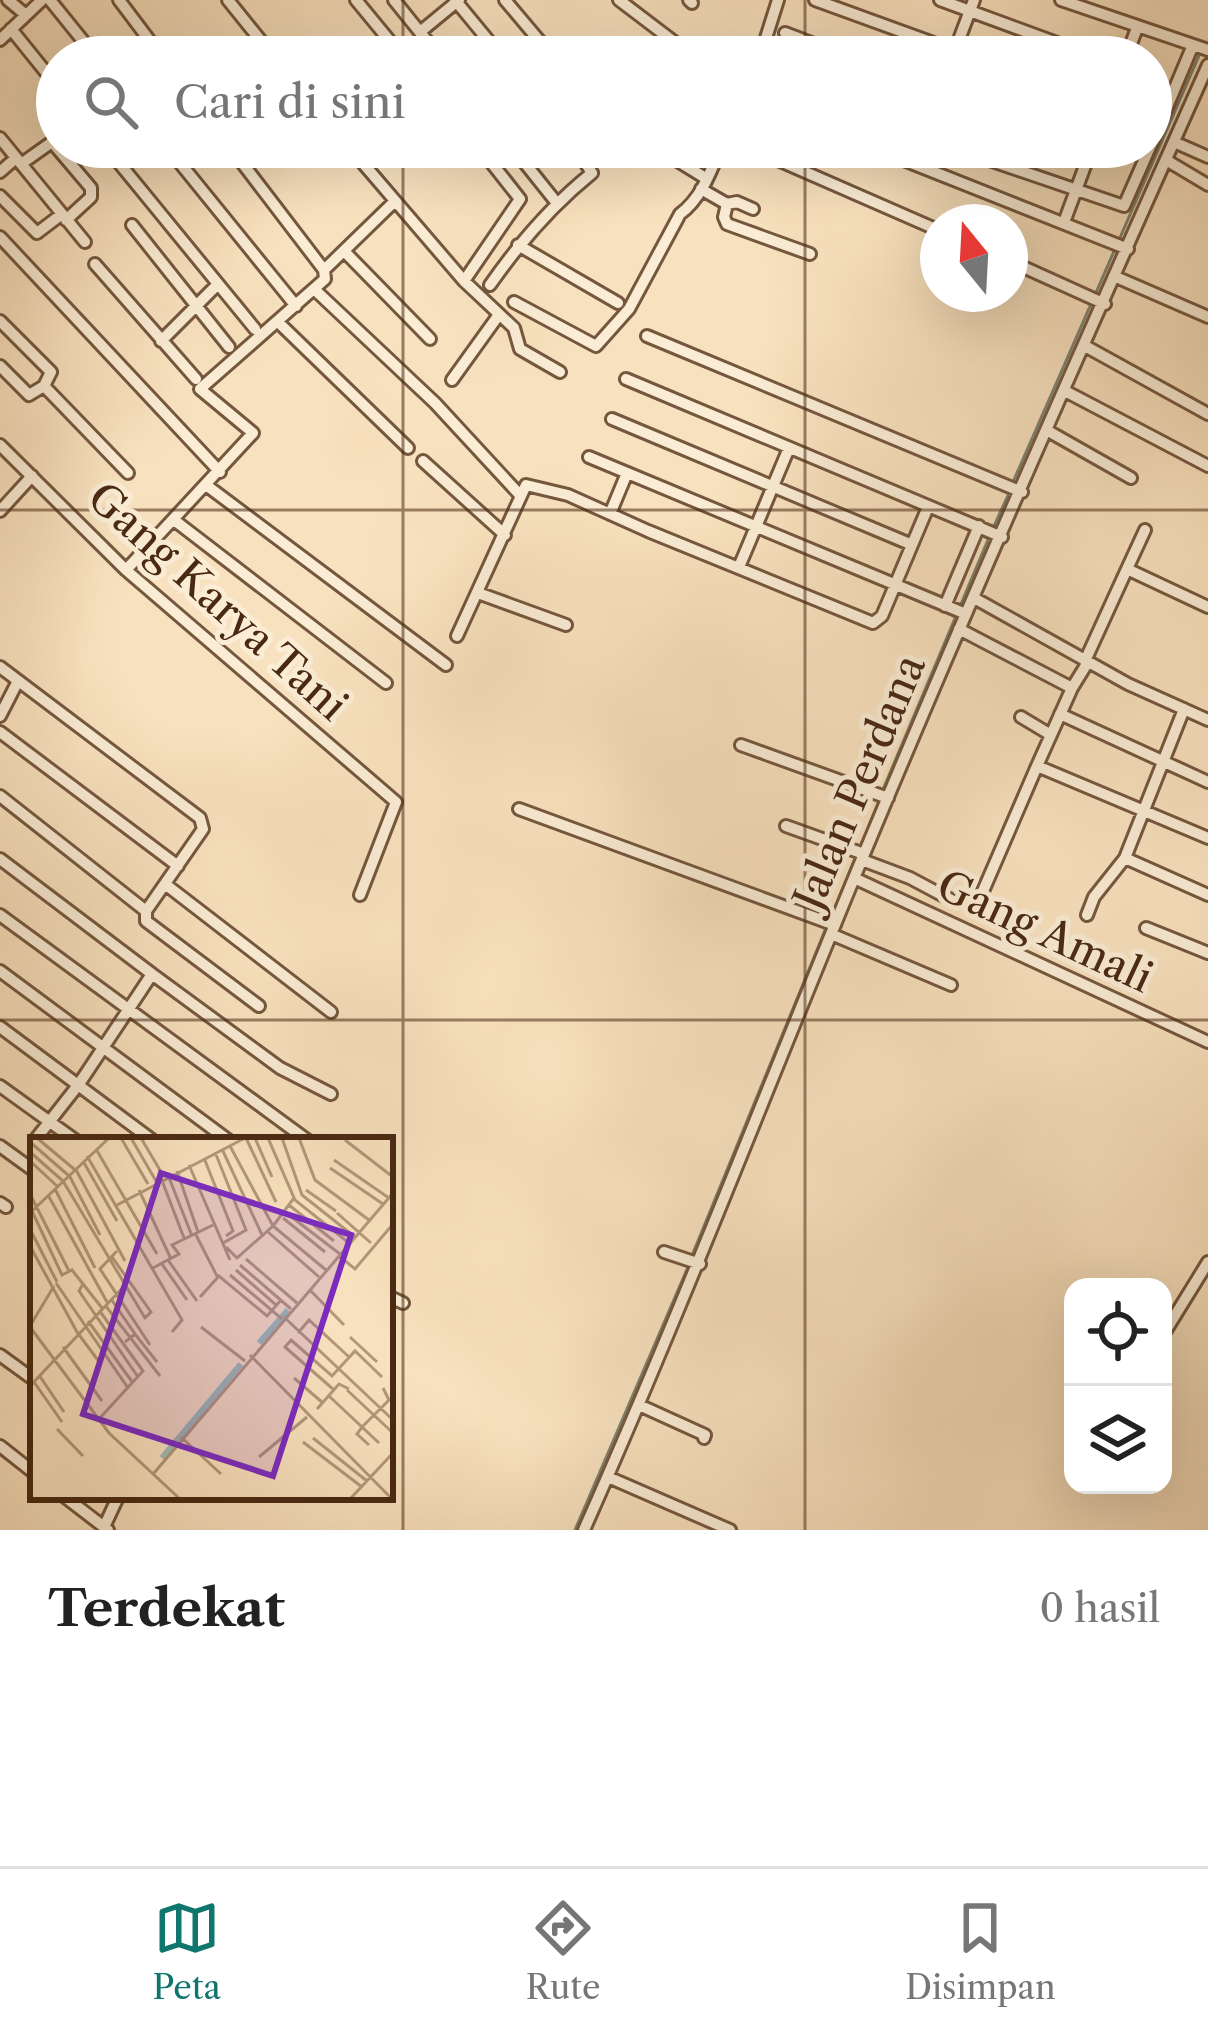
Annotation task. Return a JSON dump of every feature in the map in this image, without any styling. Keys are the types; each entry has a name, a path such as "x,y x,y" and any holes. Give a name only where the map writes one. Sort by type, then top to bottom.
{"street":[{"path":"8,0 26,15"},
{"path":"0,40 46,0 78,36"},
{"path":"119,0 146,36"},
{"path":"228,0 257,36"},
{"path":"356,0 386,36"},
{"path":"394,0 423,36"},
{"path":"505,0 535,36"},
{"path":"620,0 667,36"},
{"path":"767,36 778,0"},
{"path":"815,0 907,36"},
{"path":"940,0 972,6 1044,36"},
{"path":"1061,0 1163,36"},
{"path":"420,32 457,1 485,36"},
{"path":"960,36 972,6"},
{"path":"1134,36 1137,28"},
{"path":"11,29 36,60"},
{"path":"785,33 793,36"},
{"path":"1172,97 1199,47"},
{"name":"Jalan Perdana","path":"1172,144 1208,65"},
{"path":"1172,132 1208,157"},
{"path":"0,138 85,242"},
{"path":"0,172 36,151"},
{"path":"1172,164 1208,185"},
{"path":"0,196 37,233 91,197 91,188 74,168"},
{"path":"123,168 255,329"},
{"path":"184,168 296,306"},
{"path":"126,570 253,431 200,389 325,278 324,270 246,168"},
{"path":"367,168 464,281 514,328 520,349 560,372"},
{"path":"464,281 520,199 496,168"},
{"path":"529,168 556,202"},
{"path":"490,285 518,245 556,202 593,171 591,168"},
{"path":"683,168 727,204"},
{"path":"514,302 596,346 629,309 680,214 691,206 711,168"},
{"path":"796,168 920,222"},
{"path":"924,168 1120,245"},
{"path":"1010,168 1133,210 1144,168"},
{"path":"1066,217 1083,168"},
{"name":"Jalan Perdana","path":"584,1530 863,857 883,796 959,629 956,610 974,598 1016,490 1085,346 1098,300 1116,277 1120,245 1133,210 1161,168"},
{"path":"324,270 395,201"},
{"path":"727,204 737,202 753,209"},
{"path":"727,204 727,224 810,254"},
{"path":"133,225 229,346"},
{"path":"0,237 220,472"},
{"path":"518,245 618,302"},
{"path":"344,252 430,340"},
{"path":"95,264 196,379"},
{"path":"1028,268 1098,300"},
{"path":"1116,277 1208,317"},
{"path":"161,340 218,284"},
{"path":"314,289 435,404 520,495"},
{"path":"452,380 497,316"},
{"path":"0,321 51,376 29,395 0,366"},
{"path":"278,322 408,448"},
{"path":"647,336 1016,490"},
{"path":"1085,346 1208,415"},
{"path":"626,379 999,535"},
{"path":"44,386 128,473"},
{"path":"1065,391 1208,466"},
{"path":"612,419 910,544"},
{"path":"1048,431 1131,478"},
{"name":"Gang Karya Tani","path":"0,445 126,570 395,802 360,895"},
{"path":"740,568 789,448"},
{"path":"589,457 956,610 981,527"},
{"path":"423,461 505,535"},
{"path":"610,514 627,473"},
{"path":"0,511 32,476"},
{"path":"206,485 446,665"},
{"path":"457,636 526,485 568,495 873,622 882,616 928,507"},
{"path":"174,520 386,683"},
{"path":"977,905 1145,530"},
{"path":"1127,569 1208,608"},
{"path":"478,593 566,625"},
{"path":"974,598 1086,662 1208,720"},
{"path":"959,629 1072,688"},
{"path":"0,667 200,818 203,829 146,911 146,921 260,1006"},
{"path":"0,716 18,681"},
{"path":"1087,915 1094,897 1125,858 1184,709"},
{"path":"1060,714 1208,782"},
{"path":"1021,717 1051,735"},
{"path":"0,732 178,866"},
{"path":"741,745 883,796"},
{"path":"1037,766 1208,838"},
{"path":"0,796 146,911"},
{"path":"519,809 831,926 951,985"},
{"path":"786,826 956,902"},
{"path":"1125,858 1208,895"},
{"path":"0,859 280,1067 331,1094"},
{"name":"Gang Amali","path":"854,878 1208,1042"},
{"path":"165,884 331,1012"},
{"path":"0,915 303,1137"},
{"path":"1146,928 1208,952"},
{"path":"0,970 224,1137"},
{"path":"37,1137 152,974"},
{"path":"0,1027 148,1137"},
{"path":"0,1086 71,1137"},
{"path":"0,1146 30,1167"},
{"path":"19,1160 30,1146"},
{"path":"664,1252 693,1262"},
{"path":"1172,1320 1208,1262"},
{"path":"393,1298 403,1303"},
{"path":"0,1355 30,1377"},
{"path":"639,1405 704,1438"},
{"path":"0,1446 30,1470"},
{"path":"608,1477 730,1530"},
{"path":"69,1500 106,1528 117,1500"}],"waterway":[{"path":"1172,118 1201,51"},
{"path":"1119,240 1150,168"},
{"path":"1095,295 1115,249"},
{"path":"1013,482 1091,304"},
{"path":"994,526 1010,491"},
{"path":"882,792 990,535"},
{"path":"860,847 879,801"},
{"path":"830,919 856,856"},
{"path":"691,1258 826,928"},
{"path":"575,1530 688,1267"}]}
